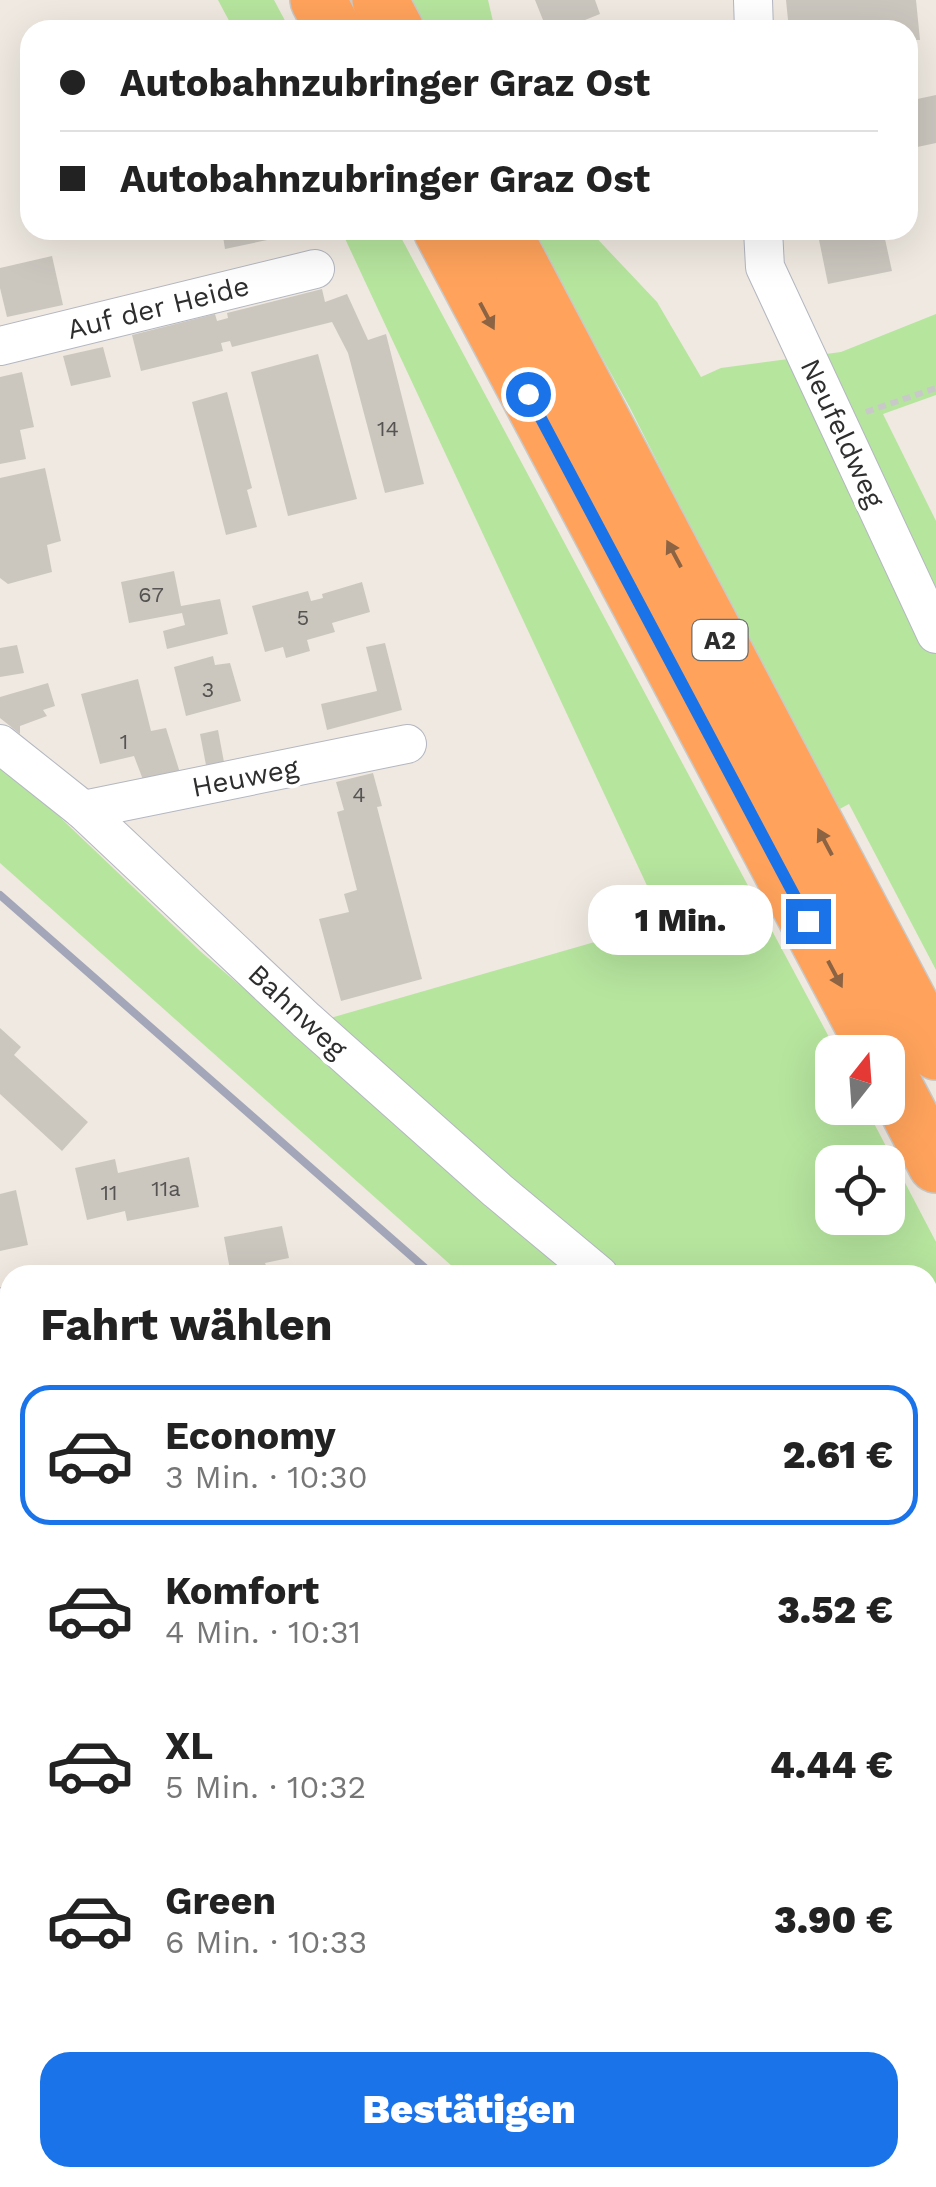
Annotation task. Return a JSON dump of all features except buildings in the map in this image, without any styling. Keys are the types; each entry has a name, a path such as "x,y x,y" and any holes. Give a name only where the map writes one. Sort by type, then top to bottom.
{"highway":[{"name":"A2","path":"445,240 868,1035"},
{"name":"A2","path":"507,240 936,1052"},
{"path":"905,1106 936,1165"}],"street":[{"name":"Neufeldweg","path":"763,240 764,267 936,634"},
{"name":"Auf der Heide","path":"0,346 316,268"},
{"name":"Bahnweg","path":"0,744 83,810 306,1020 587,1265"},
{"name":"Heuweg","path":"83,810 407,744"}],"path":[{"path":"837,422 936,388"}],"green space":[{"path":"218,0 274,0 285,20 229,20"},
{"path":"403,0 488,0 493,20 414,20"},
{"path":"346,240 402,240 828,1035 815,1035 815,1125 875,1125 885,1145 815,1145 815,1235 905,1235 905,1183 936,1242 936,1265 597,1265 320,1021 664,922"},
{"path":"537,240 598,240 657,302 701,377 721,368 841,352 936,314 936,395 883,414 936,521 936,970 849,804 834,812 629,406"},
{"path":"0,760 200,951 494,1204 576,1265 451,1265 0,863"}],"railway":[{"path":"0,895 422,1265"}],"route":[{"path":"528,394 808,921"}]}
